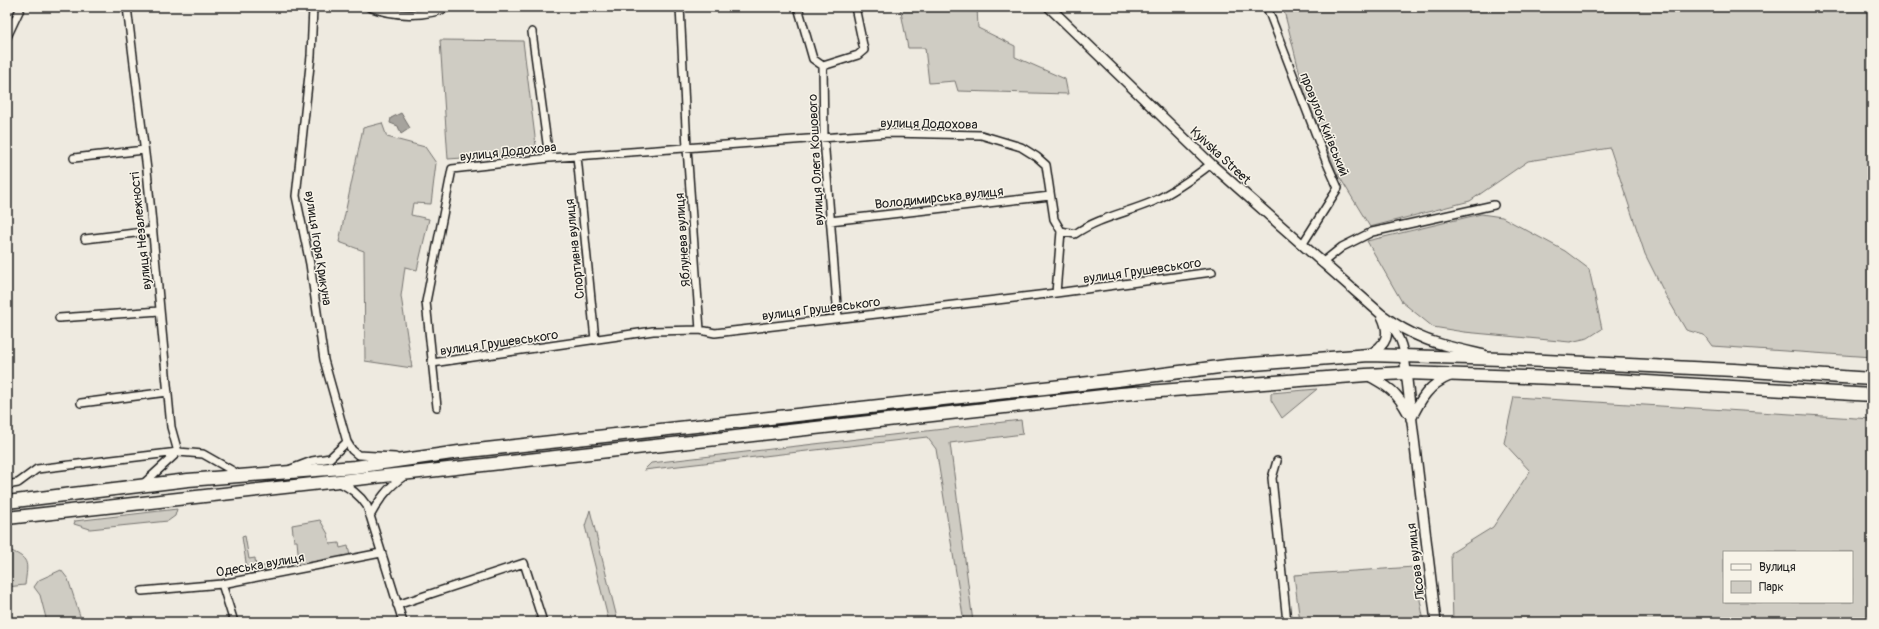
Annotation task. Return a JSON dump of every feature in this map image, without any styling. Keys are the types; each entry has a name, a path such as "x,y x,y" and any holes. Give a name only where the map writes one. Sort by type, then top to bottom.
{"highway":[{"path":"7,502 140,486 355,467 410,459 929,399 1117,380 1228,366 1369,355 1502,359 1734,370 1872,379"},
{"path":"7,518 336,480 1121,394 1366,374 1406,373 1612,380 1872,396"}],"street":[{"path":"7,37 21,7"},
{"name":"вулиця Незалежності","path":"127,7 144,150 171,427 178,452"},
{"name":"вулиця Ігоря Крикуна","path":"313,7 311,56 296,196 310,264 324,360 347,442"},
{"path":"369,7 382,11 410,14 438,12 449,7"},
{"path":"680,7 687,148"},
{"path":"798,7 813,59 823,66 858,56 864,50 855,7"},
{"name":"Kyivska Street","path":"1049,7 1211,164 1322,263 1399,328 1413,336 1439,344 1502,359"},
{"name":"провулок Київський","path":"1267,7 1326,161 1338,188 1302,245"},
{"path":"532,32 549,158"},
{"name":"вулиця Олега Кошового","path":"823,66 824,138 838,318"},
{"name":"вулиця Додохова","path":"437,407 426,302 452,169 549,158 889,133 981,134 1021,147 1037,156 1046,165 1054,219 1061,231"},
{"name":"Яблунева вулиця","path":"687,148 700,330"},
{"path":"74,158 144,150"},
{"name":"Спортивна вулиця","path":"577,156 595,340"},
{"path":"1056,293 1061,231 1075,234 1088,225 1152,202 1189,182 1211,164"},
{"name":"Володимирська вулиця","path":"830,221 1050,196"},
{"path":"1322,263 1342,247 1372,232 1494,205"},
{"path":"85,239 152,231"},
{"name":"вулиця Грушевського","path":"432,363 653,331 700,330 715,333 1056,293 1212,272"},
{"path":"59,318 160,311"},
{"path":"1369,355 1384,342 1387,336 1387,327 1381,314"},
{"path":"1381,314 1397,333 1404,355"},
{"name":"Лісова вулиця","path":"1404,355 1436,622"},
{"path":"1366,374 1388,386 1396,394 1411,419"},
{"path":"1411,419 1420,400 1427,391 1434,384 1452,375"},
{"path":"81,403 168,392"},
{"path":"279,473 312,461 330,458 347,442 352,450 358,455 410,459"},
{"path":"7,485 18,483 37,469 178,452 203,454 242,476"},
{"path":"140,486 178,452"},
{"path":"1277,461 1272,478 1287,622"},
{"path":"370,516 381,496 392,484 408,472"},
{"path":"336,480 351,488 367,506 403,622"},
{"name":"Одеська вулиця","path":"142,592 222,584 381,553"},
{"path":"397,605 524,563 543,622"},
{"path":"222,584 234,622"}],"green space":[{"path":"900,7 977,7 978,28 1015,46 1015,57 1065,79 1068,94 958,91 955,81 929,83 925,48 908,48"},
{"path":"1283,7 1872,7 1872,357 1712,346 1704,335 1686,330 1665,294 1645,254 1610,148 1528,161 1470,201 1370,227 1336,171 1305,94"},
{"path":"440,40 523,41 537,153 448,159"},
{"path":"382,123 387,137 425,147 436,163 431,204 413,203 411,215 429,219 417,270 405,267 401,296 412,368 365,361 364,251 339,242 363,128"},
{"path":"1481,214 1502,217 1565,251 1589,269 1602,329 1588,338 1570,342 1464,332 1433,327 1402,302 1367,241"},
{"path":"1317,389 1282,418 1271,400 1271,393"},
{"path":"1514,397 1872,419 1872,622 1453,622 1451,553 1493,527 1530,471 1504,443"},
{"path":"1021,420 1023,434 950,443 973,622 964,622 936,449 927,437 644,470 651,463"},
{"path":"177,509 175,516 168,521 90,529 74,524 75,521"},
{"path":"590,510 618,622 609,622 585,526"},
{"path":"320,520 328,534 330,544 339,543 340,548 348,546 350,556 248,575 242,537 245,536 249,559 255,558 256,567 299,562 297,541 294,541 292,525"},
{"path":"7,549 20,555 26,562 27,571 25,585 7,587"},
{"path":"1414,567 1424,622 1300,622 1294,575"},
{"path":"61,570 68,579 82,622 47,622 40,595 34,587 39,580"}],"shaded area":[{"path":"401,113 410,128 401,134 398,126 390,123 391,118"}]}
